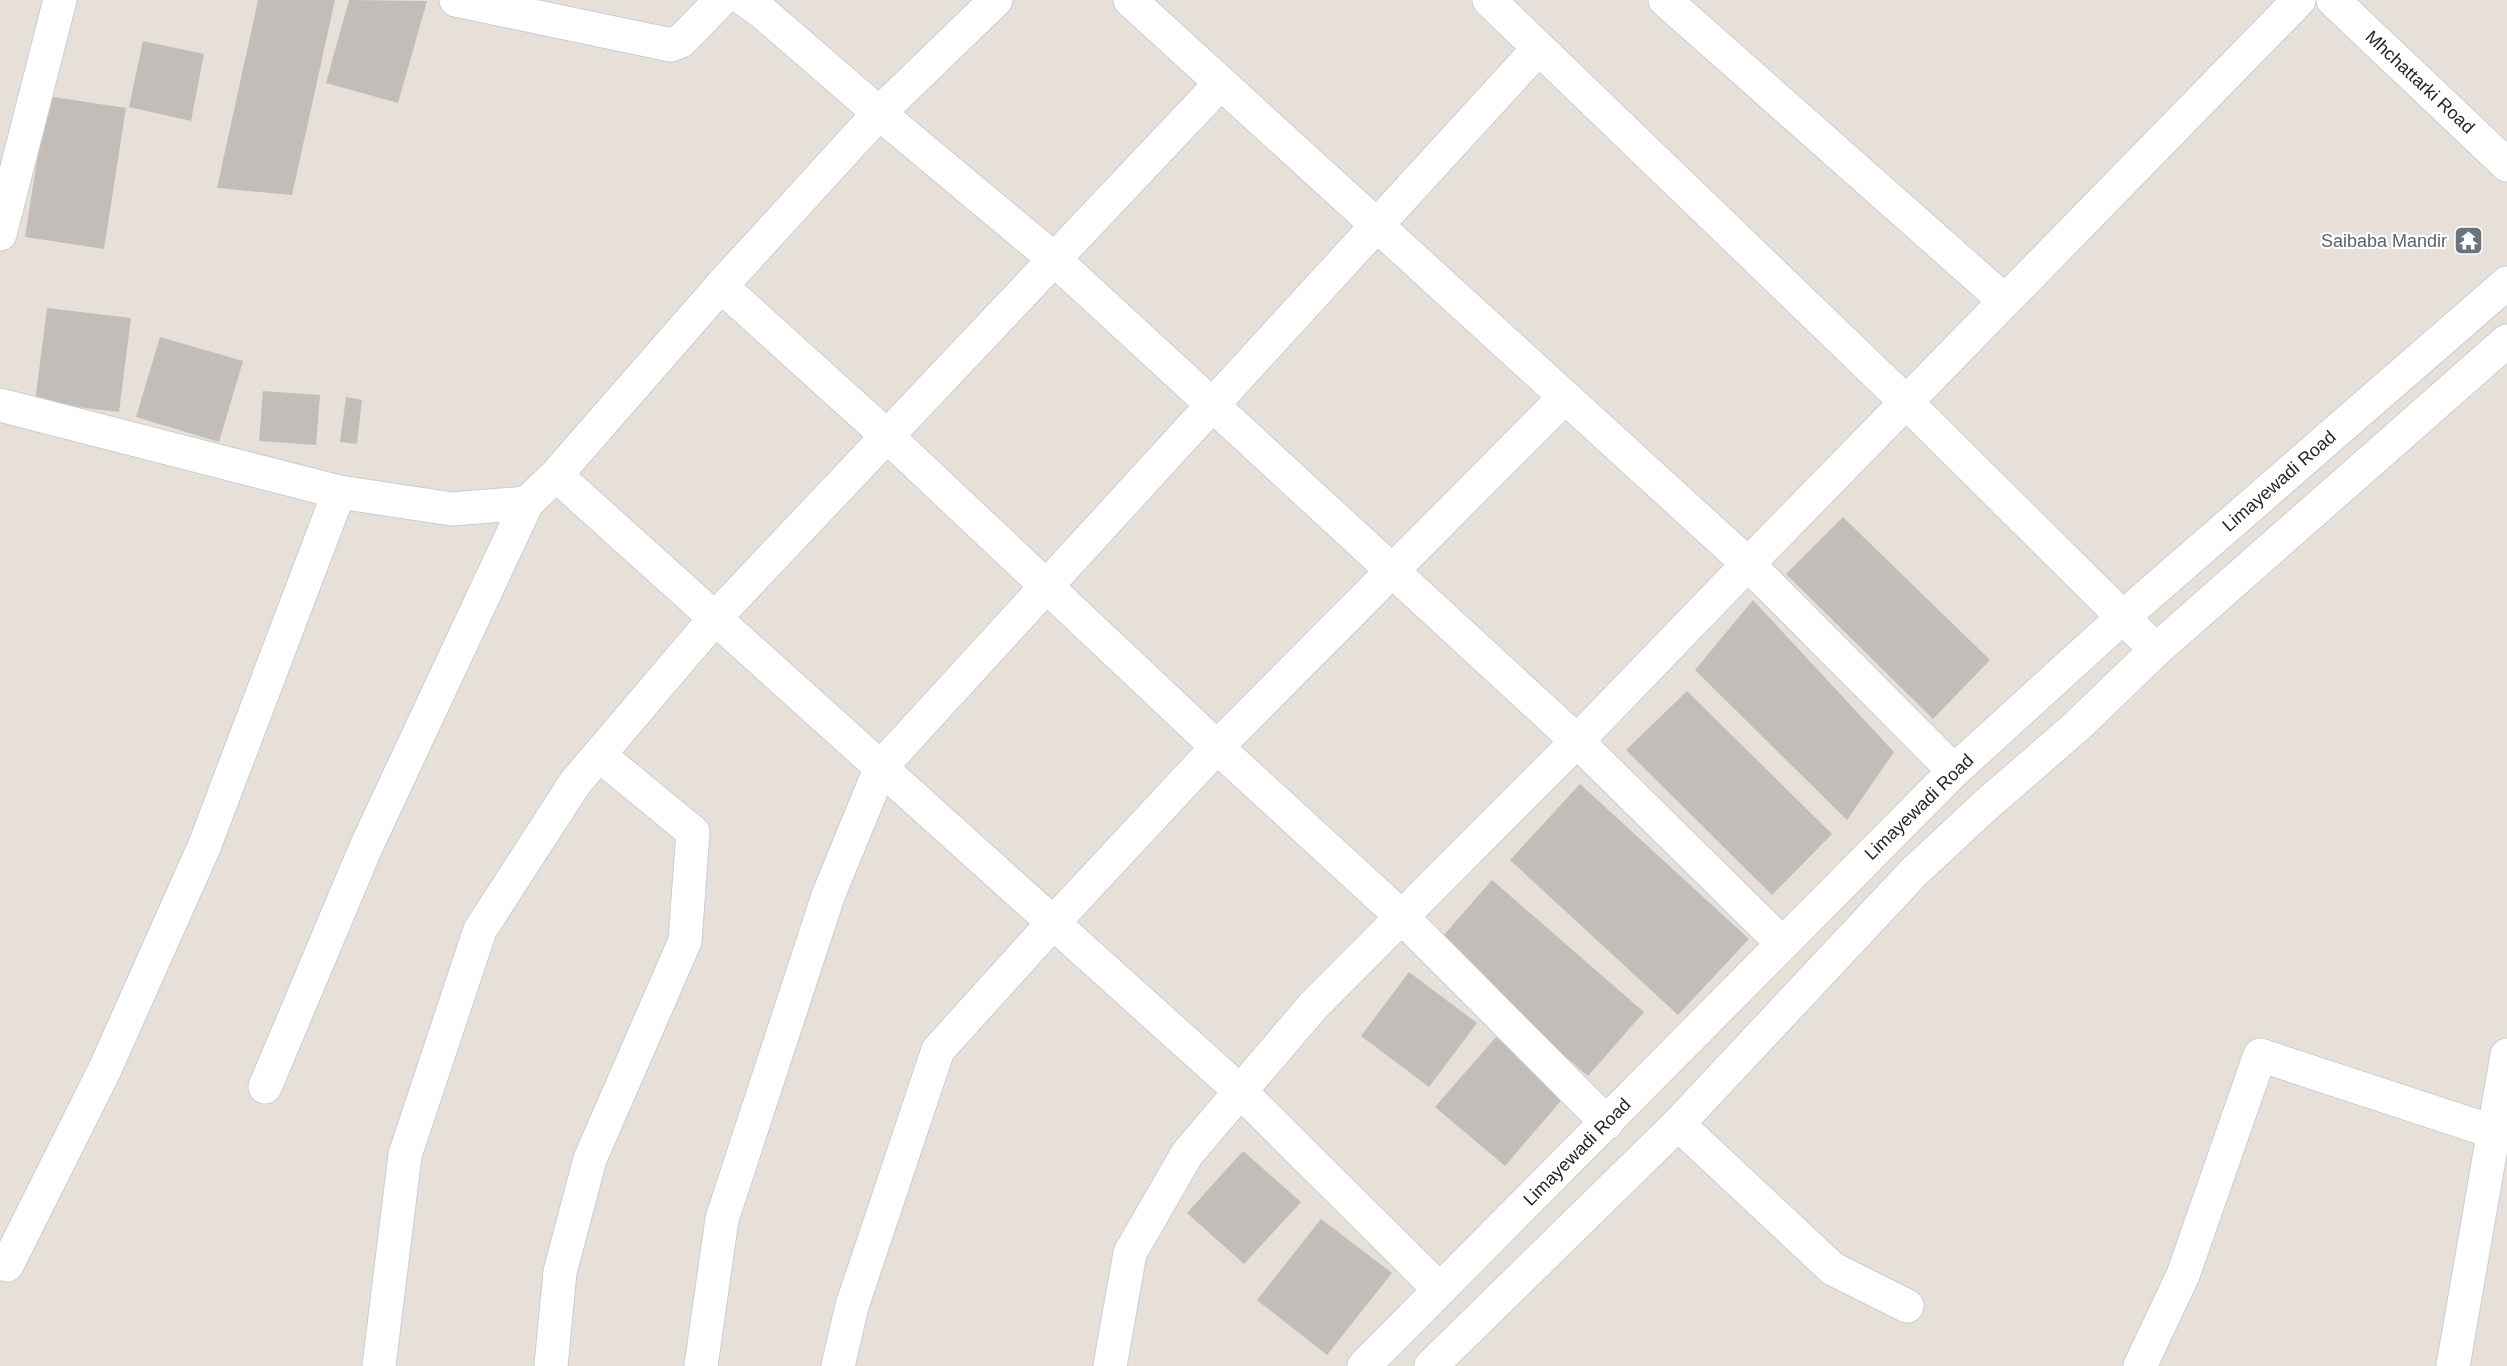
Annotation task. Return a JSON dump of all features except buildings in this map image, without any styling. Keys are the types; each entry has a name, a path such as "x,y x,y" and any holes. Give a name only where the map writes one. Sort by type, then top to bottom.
{"street":[{"path":"0,234 60,0"},
{"path":"456,0 671,45 681,41 721,0"},
{"path":"745,0 757,7 879,113 1054,259 1577,741 1783,944"},
{"path":"265,1088 366,847 527,503 556,475 721,286 879,113 996,0"},
{"path":"1130,0 1748,564 1954,771"},
{"path":"1489,0 1906,402 2156,650"},
{"path":"1665,0 2005,301"},
{"path":"1110,1366 1130,1253 1187,1154 1313,1006 1577,741 2299,0"},
{"name":"Mhchattarki Road","path":"2333,0 2507,165"},
{"path":"701,1366 722,1219 828,896 881,767 1539,48"},
{"path":"379,1366 405,1155 480,930 575,783 716,617 1221,83"},
{"name":"Limayewadi Road","path":"1364,1366 1954,771 2123,617 2507,283"},
{"path":"721,286 887,436 1217,747 1402,917 1607,1123"},
{"path":"1431,1366 1678,1124 1914,872 1986,805 2077,726 2156,650 2507,340"},
{"path":"838,1366 852,1306 938,1050 1053,922 1217,747 1565,397"},
{"path":"0,405 339,492 452,509 527,503"},
{"path":"556,475 1241,1092 1439,1289"},
{"path":"7,1265 105,1069 204,847 339,492"},
{"path":"551,1366 560,1272 590,1159 685,941 693,832 599,755"},
{"path":"2140,1366 2183,1275 2260,1055 2494,1132"},
{"path":"2453,1366 2507,1055"},
{"path":"1678,1124 1833,1269 1907,1306"}],"place":[{"name":"Saibaba Mandir","path":"2468,241"}]}
